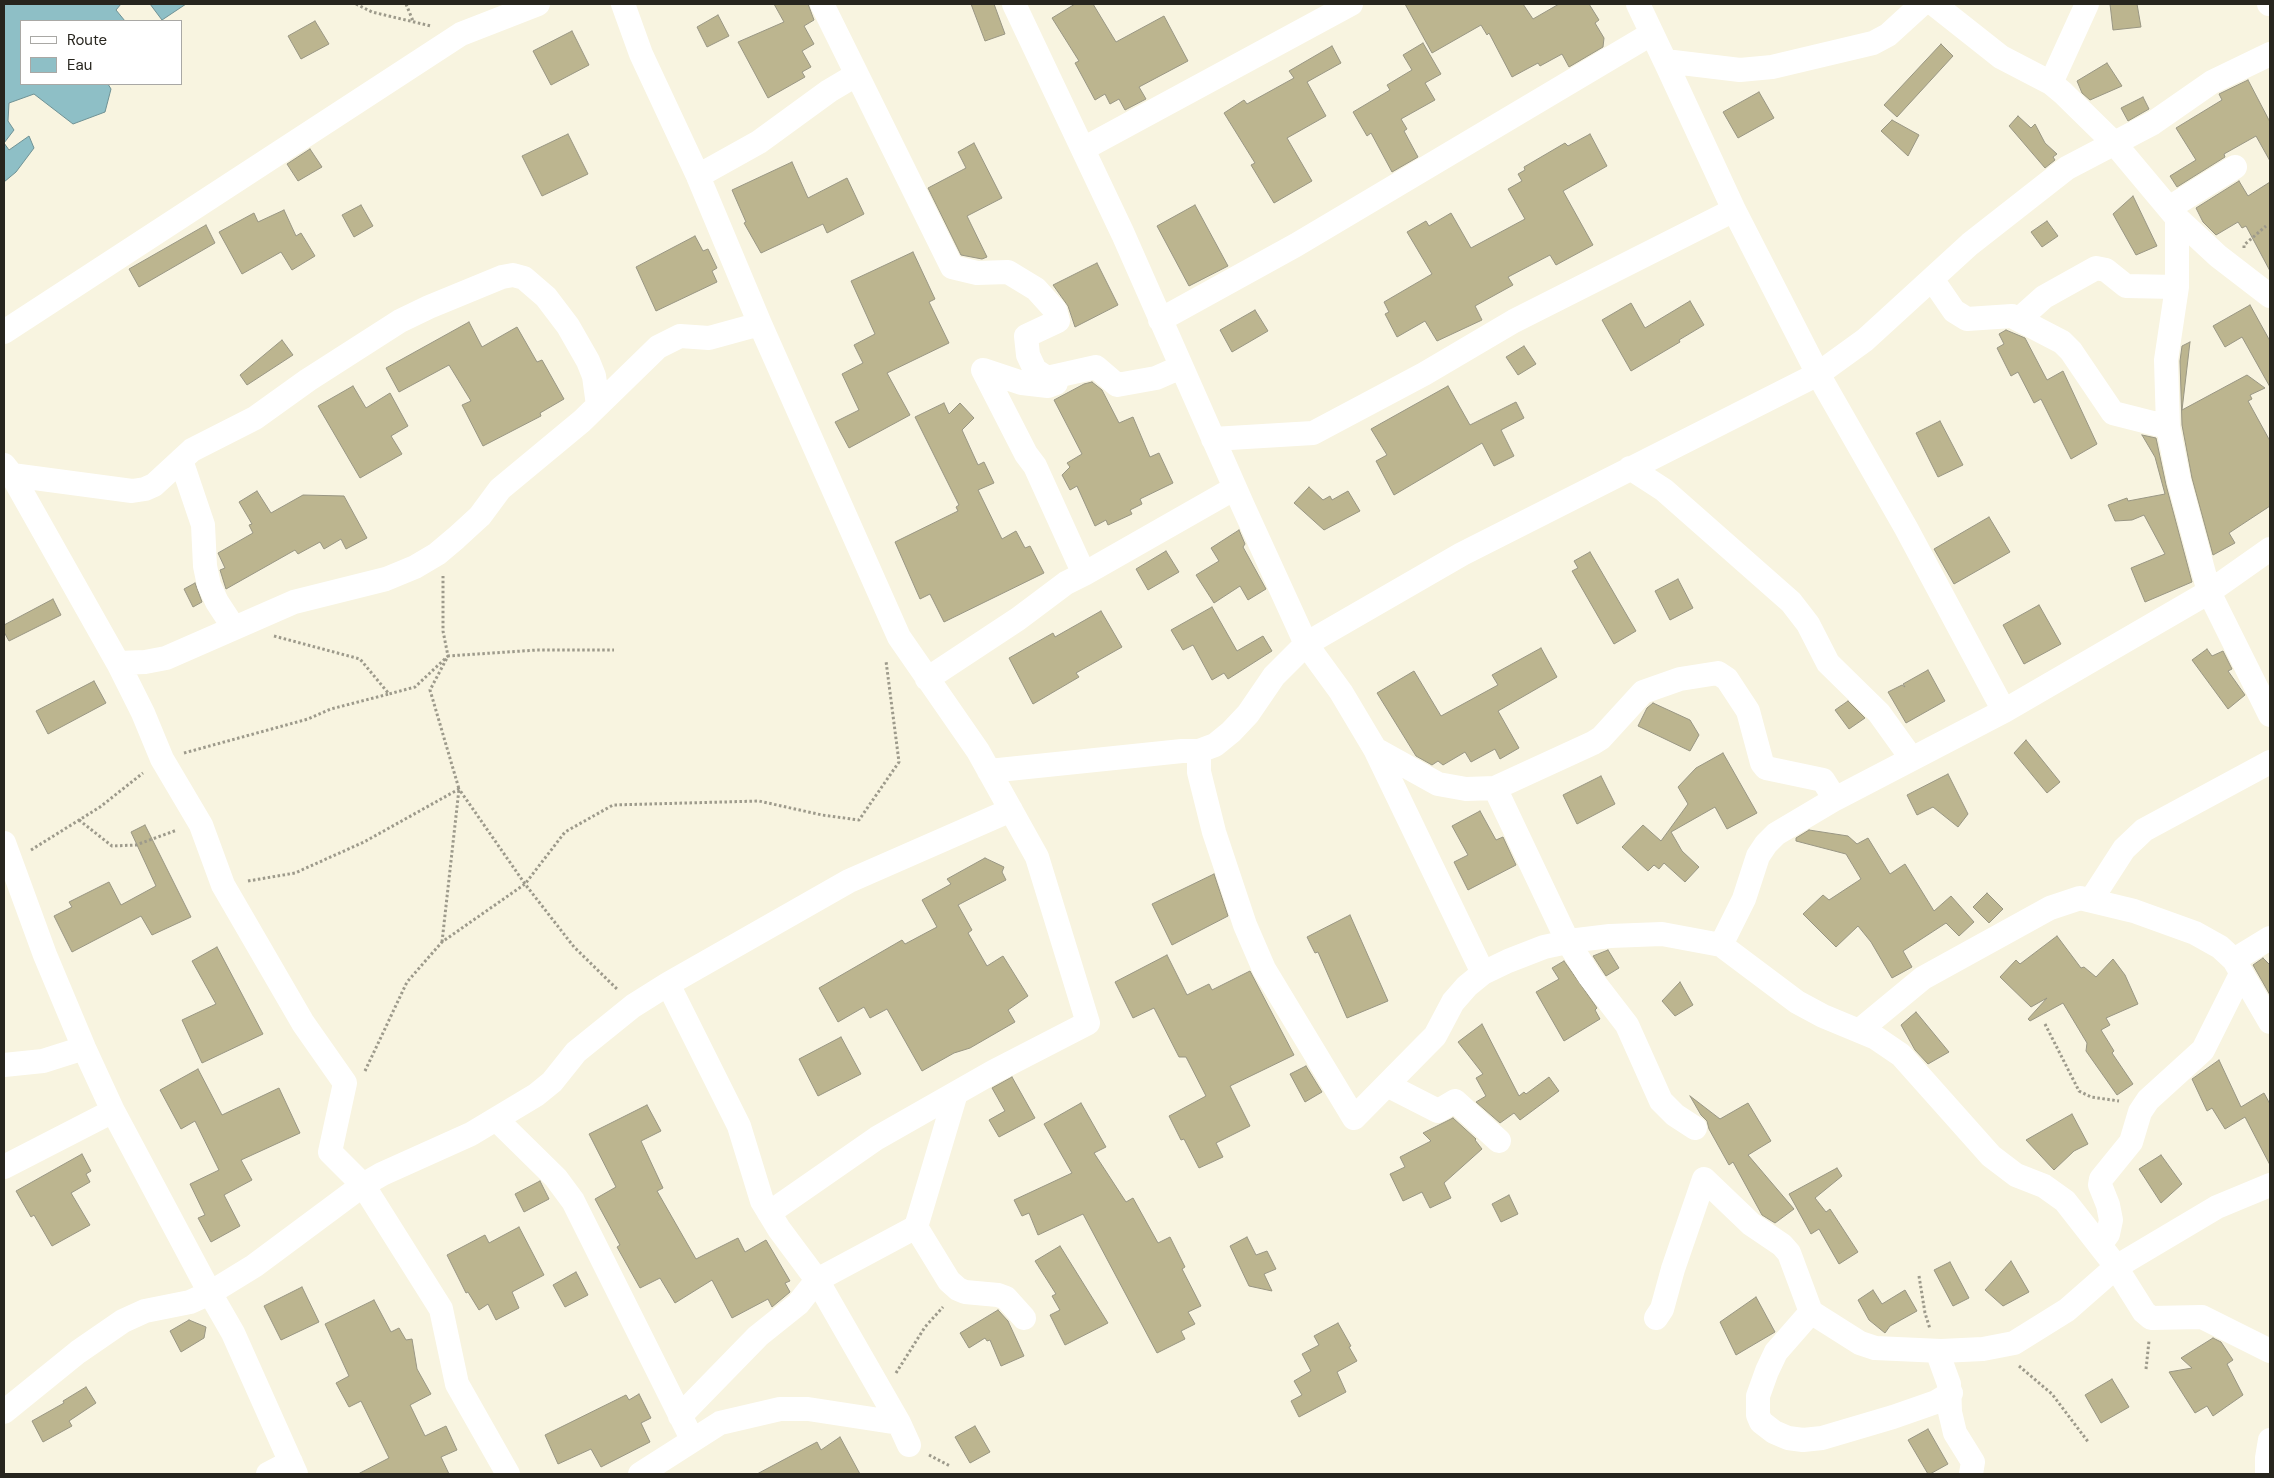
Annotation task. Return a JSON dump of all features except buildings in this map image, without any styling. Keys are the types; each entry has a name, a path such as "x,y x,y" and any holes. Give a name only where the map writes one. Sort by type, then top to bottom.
{"street":[{"path":"4,332 461,34 538,4"},
{"path":"623,4 641,54 698,176 760,324 899,637 989,771 1037,857 1088,1022 877,1138 769,1213"},
{"path":"822,4 952,267 977,273 1008,272 1036,289 1055,310 1058,320 1026,336 1028,355 1035,370 1048,378 1096,367 1117,385 1156,378 1181,367"},
{"path":"1014,4 1083,149 1306,644 1341,692 1375,749 1483,973"},
{"path":"1083,149 1351,4"},
{"path":"1638,4 1734,210 1818,374 1910,537 2004,710"},
{"path":"1665,61 1740,70 1772,67 1873,43 1888,35 1922,4"},
{"path":"1934,4 2001,57 2051,83 2089,116 2173,213 2218,256 2267,289"},
{"path":"2051,83 2087,4"},
{"path":"1160,320 1296,245 1651,34"},
{"path":"989,771 1182,751 1198,751 1214,745 1231,732 1248,714 1274,676 1306,644 1462,554 1818,374 1865,340 1970,244 2067,168 2153,123 2212,82 2270,54"},
{"path":"698,176 759,142 830,91 856,75"},
{"path":"2173,213 2235,167"},
{"path":"1213,439 1313,433 1424,374 1514,321 1734,210"},
{"path":"2173,213 2177,287 2166,360 2168,428 2179,481 2209,592 2270,715"},
{"path":"2021,320 2024,314 2044,297 2096,268 2106,270 2126,286 2177,287"},
{"path":"8,470 132,491 154,485 192,450 254,418 308,380 400,321 502,277 513,275 524,278 546,297 568,326 588,361 594,376 598,405"},
{"path":"1932,280 1954,310 1967,319 2003,315 2021,320 2053,336 2071,351 2113,413 2168,428"},
{"path":"118,662 145,662 166,658 294,602 386,579 437,554 480,516 500,489 559,442 638,364 658,347 680,336 709,338 760,324"},
{"path":"1080,370 1048,386 1022,383 983,370 1026,454 1035,466 1084,574"},
{"path":"181,460 203,525 205,566 209,585 217,602 234,628"},
{"path":"1630,468 1664,490 1791,602 1808,624 1828,664 1880,713 1912,759"},
{"path":"8,470 118,662 143,713 162,759 201,825 223,885 303,1024 345,1083 330,1152 363,1185 441,1309 457,1384 508,1474"},
{"path":"927,679 1018,620 1066,583 1235,488"},
{"path":"1721,945 1744,899 1758,856 1766,844 1790,825 1835,799 2004,710 2209,592 2270,549"},
{"path":"1375,749 1438,784 1466,789 1495,788 1601,738 1643,692 1680,679 1718,673 1727,679 1748,711 1762,763 1766,768 1823,780 1835,799"},
{"path":"1198,751 1199,772 1230,886 1264,969 1354,1118 1435,1036 1453,1002 1467,986 1483,973 1544,947 1610,936 1662,934 1721,945 1797,1002 1835,1021 1860,1030 1901,1055 1991,1156 2016,1175 2044,1186 2065,1201 2100,1245 2144,1312 2151,1318 2202,1317 2270,1351"},
{"path":"2091,900 2124,849 2144,830 2270,762"},
{"path":"1495,788 1568,942 1590,977 1626,1025 1661,1101 1695,1128"},
{"path":"4,1412 78,1352 123,1321 145,1311 190,1302 210,1293 254,1266 363,1185 382,1174 447,1147 496,1119 552,1082 576,1052 633,1006 668,984 849,881 1011,810"},
{"path":"8,853 45,955 113,1111 233,1333 294,1468 268,1474"},
{"path":"1860,1030 1923,978 2050,908 2080,898 2134,911 2195,933 2220,947 2237,967 2270,1022"},
{"path":"2100,1245 2108,1234 2111,1220 2108,1205 2100,1185 2101,1178 2131,1142 2145,1105 2203,1050 2237,967 2270,938"},
{"path":"668,984 697,1045 732,1109 746,1144 762,1201 817,1280 899,1423 909,1445"},
{"path":"4,1065 43,1061 84,1048"},
{"path":"1387,1085 1438,1110 1455,1101 1499,1141"},
{"path":"680,1416 758,1336 798,1304 817,1280 916,1227 956,1093"},
{"path":"4,1167 113,1111"},
{"path":"496,1119 556,1178 573,1201 692,1440"},
{"path":"1656,1318 1662,1309 1676,1260 1704,1179 1751,1224 1782,1245 1789,1253 1811,1312 1860,1342 1875,1348 1937,1351 1983,1349 2014,1343 2067,1310 2116,1268 2217,1207 2270,1185"},
{"path":"916,1227 949,1281 958,1289 965,1292 998,1295 1014,1305 1024,1318"},
{"path":"1811,1312 1776,1352 1758,1396 1758,1415 1761,1422 1774,1432 1803,1440 1822,1438 1893,1417 1936,1402 1952,1393"},
{"path":"1937,1351 1952,1393 1950,1412 1952,1423 1955,1433 1970,1455 1973,1472"},
{"path":"640,1474 720,1423 780,1409 808,1409 899,1423"},
{"path":"2267,1474 2266,1458 2270,1440"}],"path":[{"path":"356,4 372,12 461,34"},
{"path":"406,4 413,22"},
{"path":"456,538 446,558 442,587 443,632 448,656 430,690 459,788 524,884 574,947 633,1006"},
{"path":"273,636 360,659 390,694"},
{"path":"8,853 79,820 100,807 162,759 308,719 331,709 415,687 448,656 537,650 614,650"},
{"path":"345,1083 364,1074 406,982 442,942 524,884 565,832 612,805 759,801 822,815 859,820 899,762 886,654"},
{"path":"223,885 295,873 364,842 459,788"},
{"path":"442,942 459,788"},
{"path":"79,820 112,846 136,844 169,831 201,825"},
{"path":"2045,1024 2079,1091 2092,1097 2145,1105"},
{"path":"1919,1276 1924,1313 1937,1351"},
{"path":"882,1395 925,1326 958,1289"},
{"path":"2146,1369 2151,1318"},
{"path":"1996,1346 2052,1394 2089,1443"}],"water":[{"path":"4,4 121,4 116,10 124,20 20,20 20,85 109,85 111,89 105,112 73,124 34,94 9,103 8,121 14,130 4,143"},
{"path":"150,4 186,4 162,20"},
{"path":"29,136 34,148 16,172 4,182 4,143 9,150"}]}
